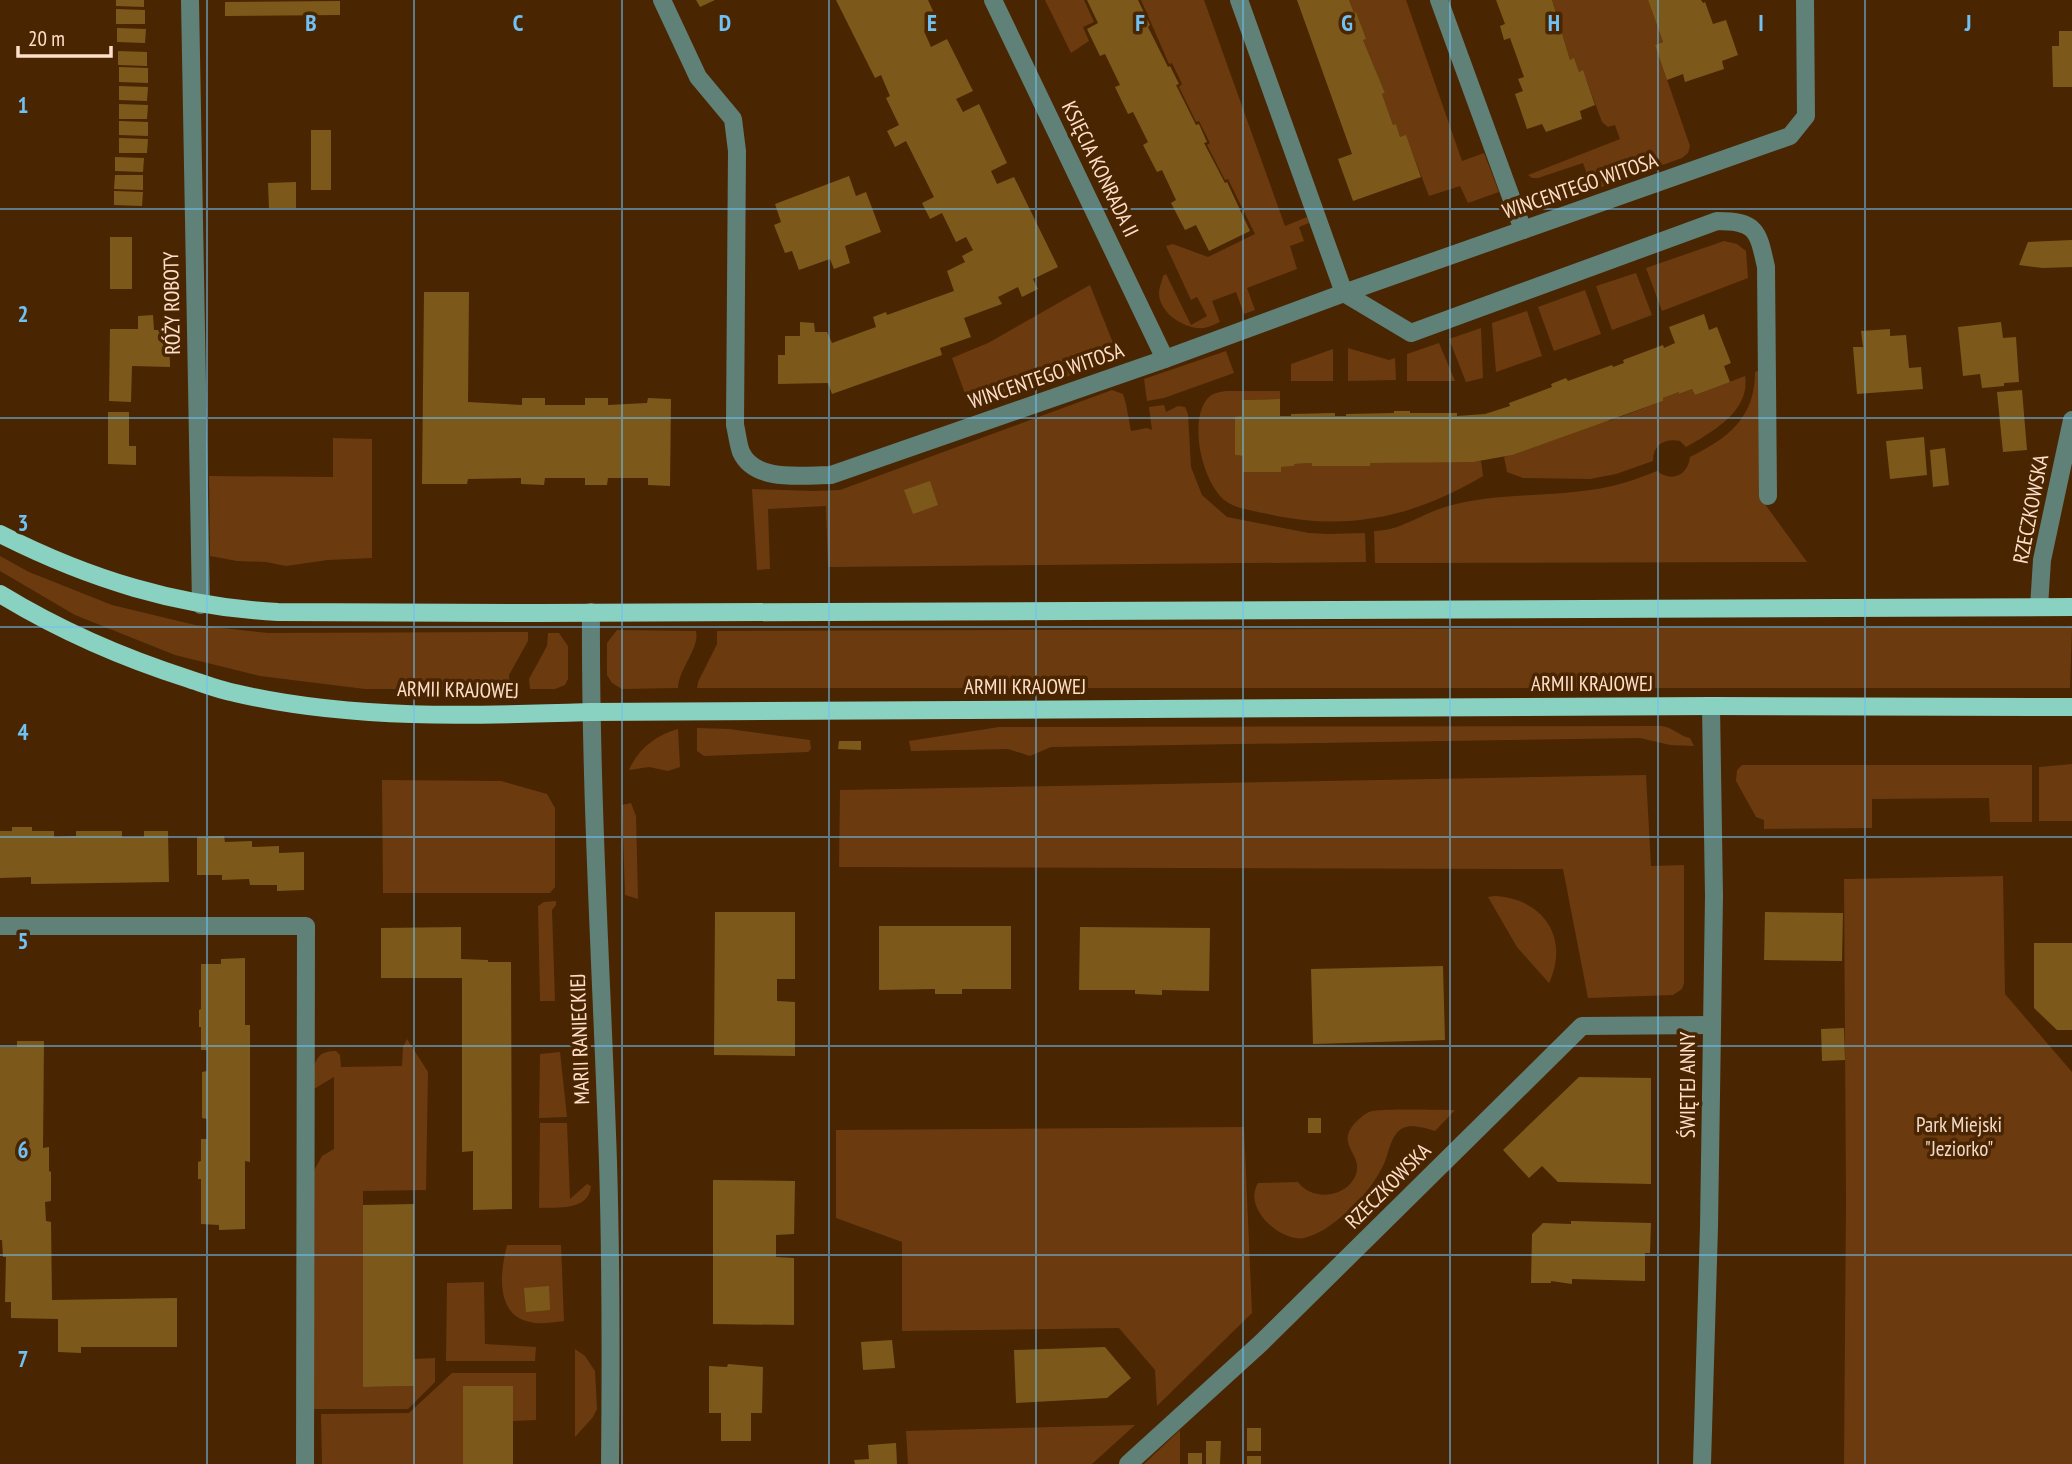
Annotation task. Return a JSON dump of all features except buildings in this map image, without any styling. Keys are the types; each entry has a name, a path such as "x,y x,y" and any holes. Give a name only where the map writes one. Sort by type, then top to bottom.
{"main road":[{"path":"0,534 50,559 125,587 201,605 278,612 2072,607"},
{"name":"ARMII KRAJOWEJ","path":"0,594 90,641 162,670 234,693 304,706 366,712 498,715 590,712 1711,706 2072,707"}],"street":[{"name":"RÓŻY ROBOTY","path":"190,0 201,605"},
{"name":"WINCENTEGO WITOSA","path":"662,0 698,77 733,119 737,151 735,425 741,452 754,468 779,475 831,475 1166,359 1344,293 1790,136 1806,116 1805,0"},
{"name":"KSIĘCIA KONRADA II","path":"993,0 1166,359"},
{"path":"1239,0 1344,293 1411,333 1717,221 1736,221 1750,226 1760,238 1766,267 1768,496"},
{"path":"1439,0 1523,230"},
{"name":"RZECZKOWSKA","path":"2039,607 2042,560 2072,420"},
{"name":"MARII RANIECKIEJ","path":"591,612 590,712 608,1164 610,1464"},
{"name":"ŚWIĘTEJ ANNY","path":"1702,1464 1714,896 1711,706"},
{"path":"0,926 306,926 305,1464"},
{"name":"RZECZKOWSKA","path":"1128,1464 1261,1343 1582,1026 1711,1025"}],"green space":[{"path":"1045,0 1084,0 1094,22 1083,27 1089,41 1071,53"},
{"path":"1141,0 1204,0 1285,226 1307,217 1309,223 1299,227 1304,241 1290,246 1297,269 1247,288 1255,310 1244,314 1236,292 1212,301 1220,322 1204,328 1181,323 1163,307 1159,289 1166,274 1191,325 1207,316 1197,297 1191,300 1166,246 1173,244 1208,257 1255,234 1228,179 1225,180 1207,145 1210,143 1179,87 1182,84 1172,63 1169,64"},
{"path":"1349,0 1406,0 1462,161 1484,153 1499,192 1468,203 1460,186 1429,196 1406,136 1400,137 1396,124 1393,125 1382,94 1385,93 1363,40 1365,39 1356,12 1354,13"},
{"path":"1552,0 1648,0 1663,42 1655,45 1690,146 1688,153 1682,158 1593,190 1583,163 1538,178 1528,175 1620,139 1615,125 1608,127 1602,122 1583,71 1579,72 1574,59 1570,60"},
{"path":"1724,241 1737,244 1746,251 1748,278 1662,311 1646,268"},
{"path":"1636,273 1652,315 1612,330 1596,286"},
{"path":"1090,285 1115,348 1111,356 1095,367 971,410 952,358 988,343"},
{"path":"1585,290 1601,334 1554,351 1538,307"},
{"path":"1527,311 1542,356 1496,372 1492,323"},
{"path":"1481,328 1483,378 1466,382 1449,339"},
{"path":"1439,343 1455,381 1407,381 1407,354"},
{"path":"1348,348 1389,360 1395,358 1396,380 1348,381"},
{"path":"1333,349 1333,381 1291,381 1291,364"},
{"path":"1226,351 1234,373 1164,398 1147,401 1144,379"},
{"path":"1759,371 1762,500 1807,562 1375,563 1374,531 1402,525 1445,507 1481,499 1599,489 1657,471 1674,477 1683,473 1690,457 1716,442 1737,425 1750,402 1755,372"},
{"path":"1745,376 1742,400 1727,419 1686,447 1680,441 1669,440 1661,444 1655,450 1653,461 1616,474 1590,479 1523,478 1507,472 1504,457 1663,401 1663,398 1679,392 1692,389 1695,395"},
{"path":"1112,390 1123,394 1131,431 1147,428 1152,430 1149,407 1164,405 1166,412 1178,406 1185,407 1188,414 1191,467 1202,495 1227,517 1309,533 1365,533 1366,562 828,567 826,506 768,509 770,569 757,570 752,489 840,490"},
{"path":"1226,391 1280,391 1280,399 1242,400 1242,416 1235,418 1235,455 1243,456 1243,472 1280,472 1281,467 1312,463 1312,466 1370,466 1370,463 1481,461 1483,476 1431,502 1405,511 1353,521 1297,519 1236,506 1218,494 1211,483 1205,469 1199,438 1201,410 1207,399 1213,394"},
{"path":"333,438 372,439 372,558 286,566 210,556 209,476 333,477"},
{"path":"0,556 29,572 112,605 195,625 268,633 528,632 528,641 509,675 510,689 365,689 260,676 175,655 75,615 0,571"},
{"path":"2072,627 2070,688 697,688 717,644 717,631"},
{"path":"617,630 696,631 695,644 678,688 622,689 612,683 607,675 607,643"},
{"path":"548,633 559,633 568,646 568,679 565,685 555,689 530,689 529,679 547,646"},
{"path":"1662,726 1690,738 1694,746 1670,745 1640,738 1051,747 1030,756 1008,749 911,751 909,741 999,727"},
{"path":"697,728 729,729 810,740 811,749 808,752 704,756 697,751"},
{"path":"678,729 680,767 668,771 649,767 629,770 637,756 649,744"},
{"path":"2072,764 2072,821 2039,821 2039,767"},
{"path":"1742,765 2032,765 2032,822 1990,822 1989,798 1872,799 1872,828 1764,829 1764,820 1756,817 1736,781 1737,770"},
{"path":"1646,775 1651,866 1684,865 1684,983 1682,989 1673,995 1588,998 1563,869 839,867 840,790"},
{"path":"382,780 501,781 547,794 555,808 555,887 550,893 383,893"},
{"path":"631,803 636,816 638,899 625,895 622,805"},
{"name":"Park Miejski \"Jeziorko\"","path":"2003,876 2005,994 2072,1072 2072,1464 1844,1464 1844,879"},
{"path":"1488,897 1511,898 1526,904 1548,923 1554,936 1556,951 1555,966 1549,983 1517,947"},
{"path":"556,901 552,910 555,1001 540,1001 538,906 544,902"},
{"path":"407,1039 428,1072 426,1190 363,1191 363,1387 414,1386 414,1359 435,1358 435,1382 408,1409 312,1409 312,1174 322,1156 334,1149 334,1077 312,1090 315,1063 322,1054 336,1051 340,1055 341,1067 402,1066 403,1047"},
{"path":"560,1052 567,1117 539,1118 540,1054"},
{"path":"1455,1110 1435,1131 1410,1126 1399,1131 1378,1176 1365,1193 1342,1216 1318,1233 1303,1238 1287,1235 1270,1225 1258,1209 1255,1192 1258,1183 1298,1182 1305,1189 1322,1195 1340,1191 1348,1186 1354,1179 1357,1165 1348,1144 1348,1135 1356,1122 1369,1112"},
{"path":"540,1123 567,1123 570,1199 587,1184 591,1186 585,1200 579,1204 539,1208"},
{"path":"1244,1127 1252,1313 1157,1406 1155,1370 1119,1328 902,1331 902,1242 836,1218 836,1130"},
{"path":"507,1245 561,1245 564,1321 534,1323 519,1318 511,1311 505,1302 502,1279"},
{"path":"484,1282 485,1344 536,1347 535,1361 446,1361 447,1283"},
{"path":"575,1349 585,1356 595,1371 597,1409 575,1437"},
{"path":"452,1373 536,1373 536,1420 513,1421 513,1386 463,1386 463,1464 322,1464 321,1414 409,1413"},
{"path":"1135,1425 1092,1464 908,1464 906,1431"},
{"path":"1180,1430 1180,1464 1144,1464"}]}
